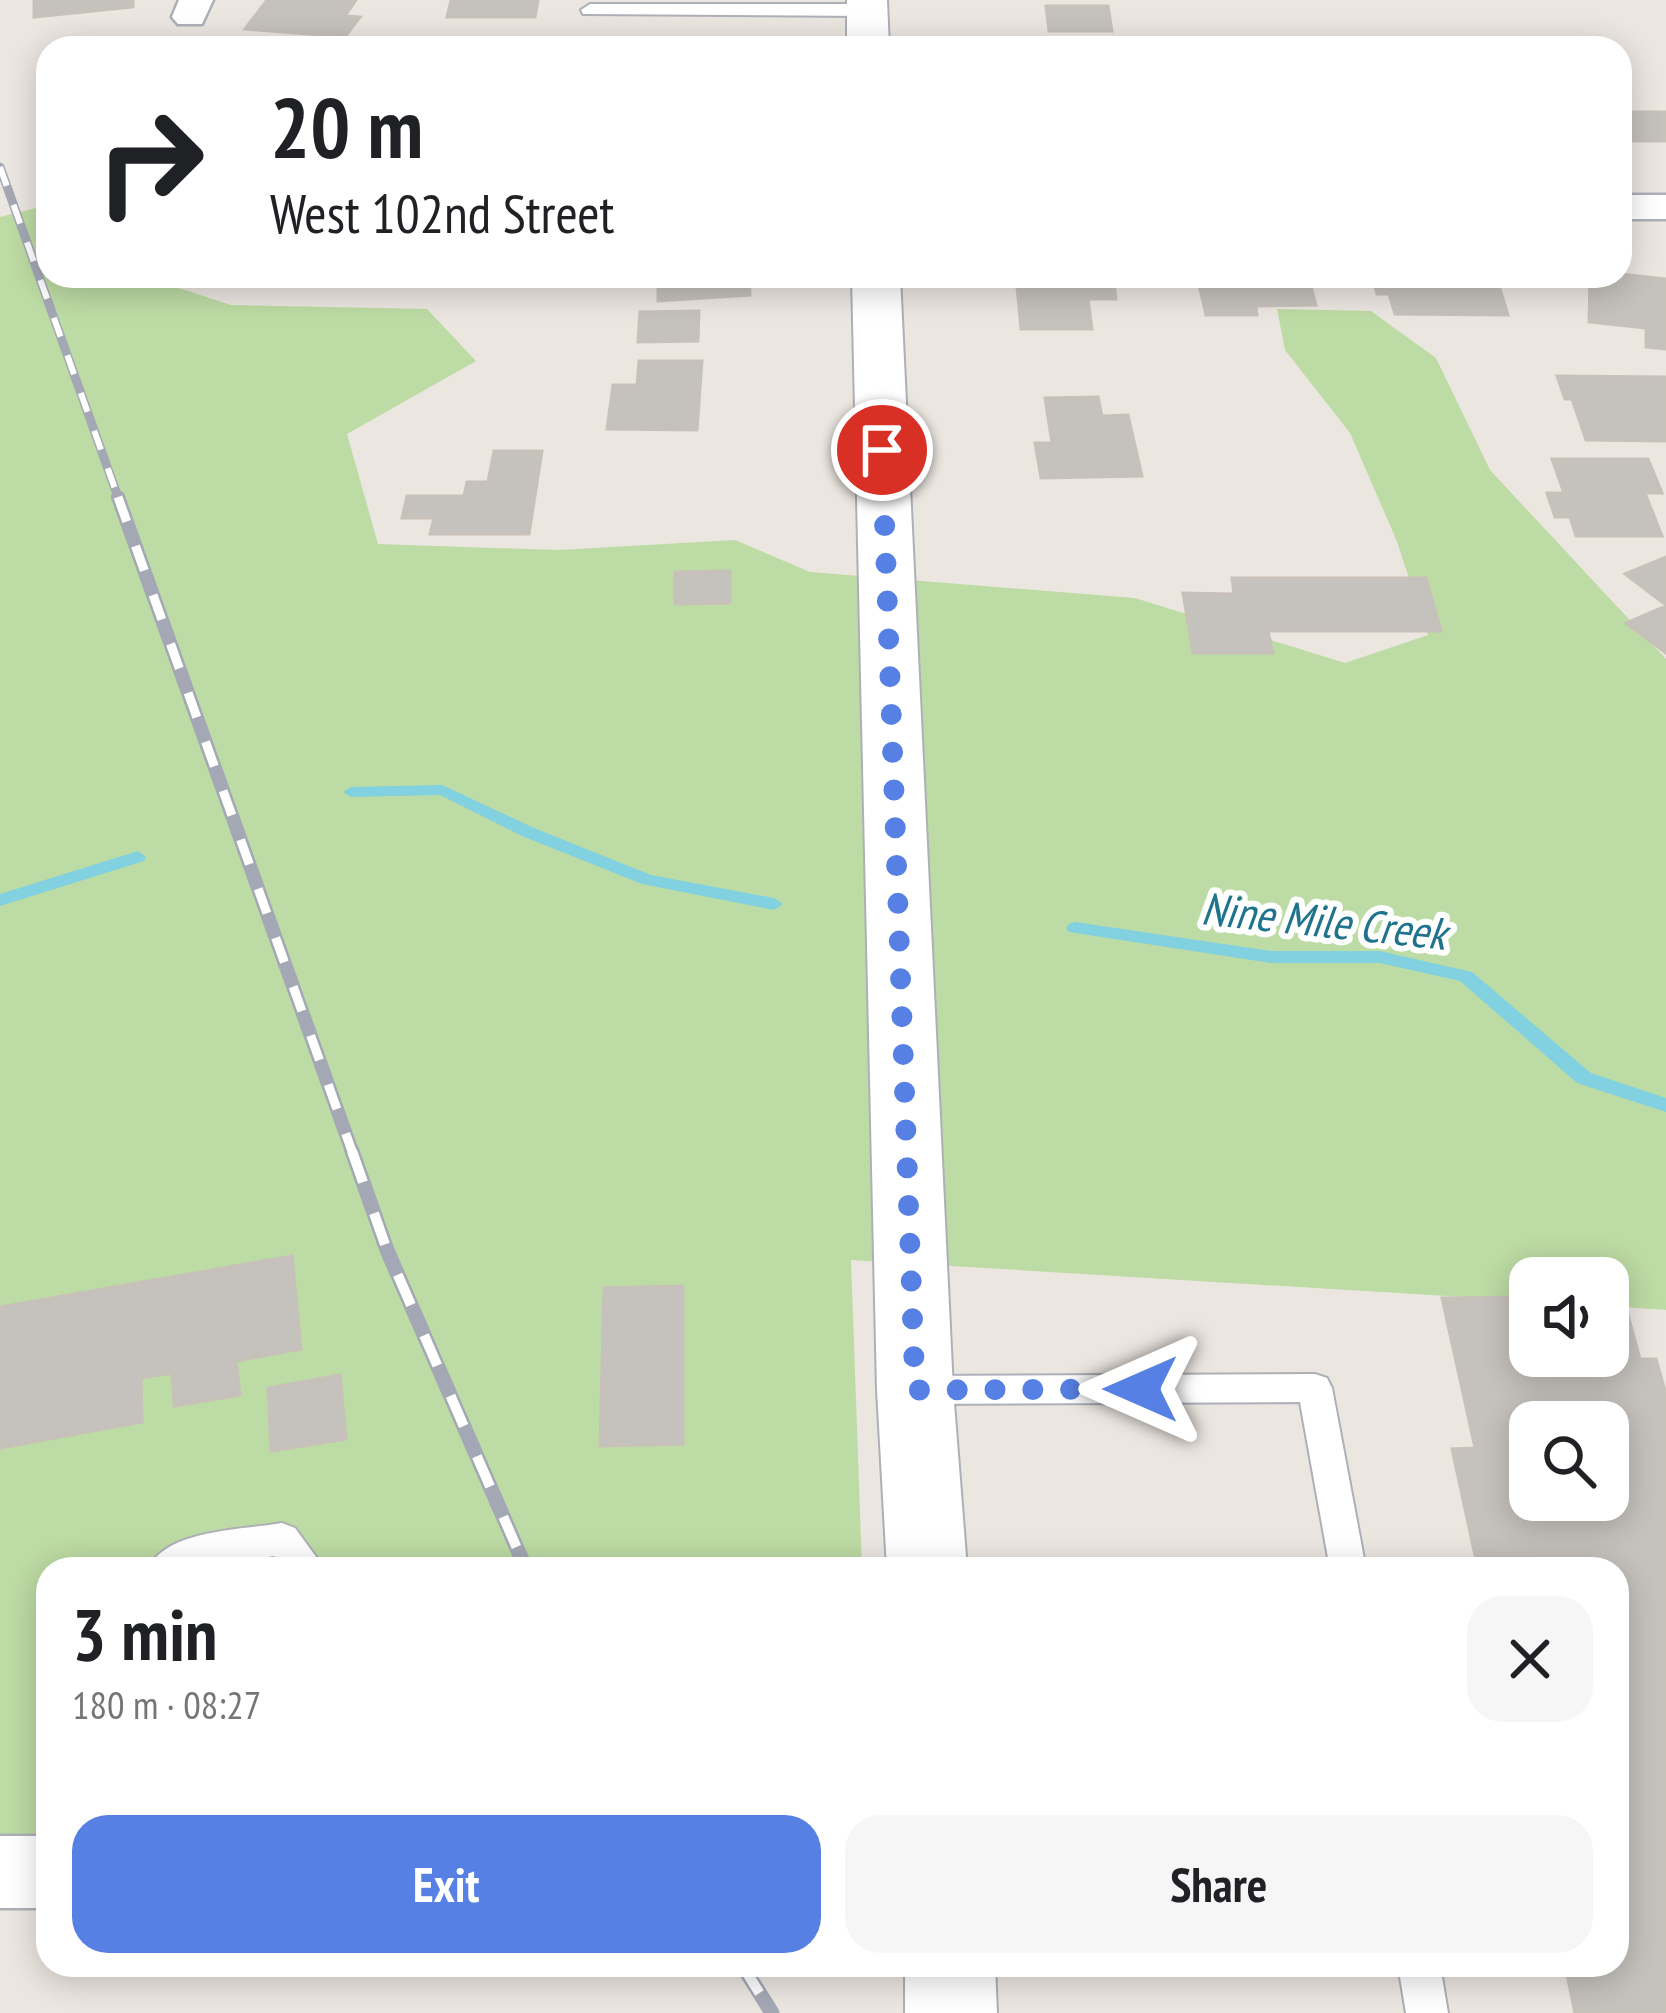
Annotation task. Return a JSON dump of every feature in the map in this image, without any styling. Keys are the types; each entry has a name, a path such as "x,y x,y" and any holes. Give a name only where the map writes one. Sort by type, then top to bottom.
{"street":[{"path":"1632,207 1666,206"},
{"path":"876,288 915,1390 926,1557"},
{"path":"0,1872 36,1872"},
{"path":"950,1977 951,2013"}],"lane":[{"path":"590,10 867,19"},
{"path":"915,1390 1315,1388 1346,1557"},
{"path":"188,1557 282,1539 297,1557"},
{"path":"1421,1977 1427,2013"}],"green space":[{"path":"36,208 36,288 179,288 231,305 427,309 476,361 347,434 378,544 559,550 735,540 810,572 1135,598 1345,663 1428,635 1396,539 1350,433 1285,350 1277,309 1371,311 1436,358 1490,470 1666,659 1666,1310 1629,1307 1629,1257 1509,1257 1509,1300 851,1260 862,1557 36,1557 36,1892 0,1893 0,217"}],"building":[{"path":"34,0 133,0 133,7 34,17"},
{"path":"267,0 356,0 345,16 360,17 346,36 245,29"},
{"path":"451,0 538,0 535,17 447,17"},
{"path":"1046,6 1108,6 1112,31 1049,31"},
{"path":"1632,112 1666,112 1666,141 1632,141"},
{"path":"1632,275 1666,279 1666,349 1646,347 1646,328 1589,322 1590,288 1632,288"},
{"path":"658,288 750,288 750,295 658,301"},
{"path":"1017,288 1115,288 1116,299 1088,299 1092,329 1021,329"},
{"path":"1200,288 1311,288 1316,305 1256,306 1257,315 1206,315"},
{"path":"1375,288 1500,288 1508,315 1395,314 1389,294 1377,294"},
{"path":"699,311 698,341 638,342 640,312"},
{"path":"639,361 702,361 697,430 607,429 613,385 637,385"},
{"path":"1557,376 1666,377 1666,441 1586,440 1572,399 1565,399"},
{"path":"1098,397 1102,416 1128,415 1142,476 1041,478 1035,443 1052,443 1045,398"},
{"path":"494,451 542,451 529,534 430,534 434,518 402,518 407,496 464,496 467,482 488,482"},
{"path":"1552,459 1648,459 1662,493 1645,493 1662,536 1576,536 1570,517 1555,517 1547,493 1564,493"},
{"path":"1666,557 1666,605 1625,574"},
{"path":"730,571 730,603 675,604 675,572"},
{"path":"1232,578 1426,578 1441,631 1268,631 1273,653 1193,653 1183,593 1234,594"},
{"path":"1666,606 1666,653 1626,623"},
{"path":"292,1256 301,1349 236,1361 240,1395 174,1406 172,1373 141,1378 142,1422 0,1448 0,1307"},
{"path":"683,1286 683,1444 600,1446 604,1288"},
{"path":"1509,1297 1509,1377 1629,1377 1629,1319 1640,1359 1656,1359 1666,1394 1666,2013 1575,2013 1568,1977 1629,1977 1629,1557 1475,1557 1452,1449 1475,1448 1442,1298"},
{"path":"340,1375 346,1439 271,1451 268,1388"}],"waterway":[{"name":"Nine Mile Creek","path":"351,792 442,790 528,832 648,880 774,904"},
{"name":"Nine Mile Creek","path":"0,900 138,857"},
{"name":"Nine Mile Creek","path":"1075,928 1271,957 1380,957 1466,976 1584,1078 1666,1105"}],"railway":[{"path":"0,167 36,268"},
{"path":"43,288 119,500"},
{"path":"118,497 353,1154"},
{"path":"352,1151 387,1250 521,1557"},
{"path":"750,1977 772,2013"}],"route":[{"path":"882,450 915,1390 1141,1389"}]}
